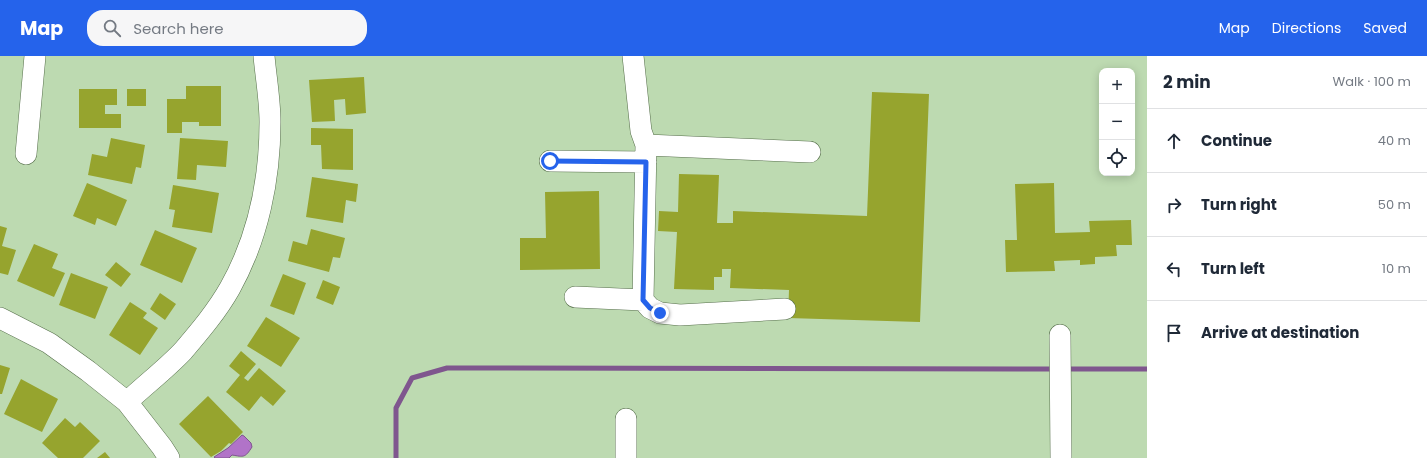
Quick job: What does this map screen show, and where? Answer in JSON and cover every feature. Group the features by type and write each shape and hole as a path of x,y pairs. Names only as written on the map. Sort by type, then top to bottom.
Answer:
{"street":[{"path":"26,154 35,56"},
{"path":"127,402 181,352 207,322 230,288 242,260 256,224 268,174 270,121 264,56"},
{"path":"633,56 634,82 640,132 646,153 643,300 650,308 660,313 680,315 785,309"},
{"path":"550,161 646,153 810,152"},
{"path":"575,297 643,300"},
{"path":"0,318 49,343 88,370 127,402 169,458"},
{"path":"1060,335 1061,458"},
{"path":"626,419 626,458"}],"shaded area":[{"path":"242,435 251,443 252,447 246,455 232,455 229,458 214,457 228,448"}],"building":[{"path":"364,77 366,113 346,115 345,99 334,100 335,121 312,122 309,80"},
{"path":"186,86 221,86 221,126 199,126 199,122 182,122 182,133 167,133 167,99 186,99"},
{"path":"79,89 117,89 117,105 105,105 105,114 121,114 121,128 79,128"},
{"path":"127,89 146,89 146,106 127,106"},
{"path":"872,92 929,94 920,322 788,318 789,290 730,288 731,269 722,269 722,277 714,277 714,290 674,289 677,232 658,231 659,211 678,212 679,174 719,175 717,223 733,223 733,211 867,216"},
{"path":"311,128 353,129 353,170 322,169 321,145 311,145"},
{"path":"111,138 145,145 141,168 136,167 132,184 88,175 92,154 107,157"},
{"path":"180,138 228,141 226,167 197,165 196,180 177,179"},
{"path":"312,177 358,184 356,202 346,200 343,223 306,217"},
{"path":"87,183 127,200 116,226 97,218 95,225 73,216"},
{"path":"1054,183 1055,233 1090,232 1089,221 1131,220 1132,245 1116,245 1117,256 1095,257 1095,264 1080,265 1080,260 1054,261 1055,271 1006,272 1005,240 1017,240 1015,184"},
{"path":"173,185 219,193 212,233 172,227 175,210 169,209"},
{"path":"599,191 600,269 520,270 520,238 546,238 545,192"},
{"path":"0,226 7,228 2,246 16,250 8,275 0,273"},
{"path":"311,229 345,238 340,258 333,257 329,272 288,261 293,241 307,245"},
{"path":"155,230 197,248 182,283 140,265"},
{"path":"34,244 58,254 52,268 65,273 54,297 17,281"},
{"path":"116,262 131,274 121,287 105,275"},
{"path":"71,273 108,287 95,319 59,305"},
{"path":"283,274 306,283 294,315 270,306"},
{"path":"323,280 340,287 333,305 316,298"},
{"path":"160,293 176,304 165,320 150,309"},
{"path":"130,302 147,313 143,318 158,328 140,355 109,335"},
{"path":"266,317 300,338 281,367 247,346"},
{"path":"241,351 256,364 244,378 248,381 259,368 286,391 273,406 261,396 249,411 226,392 240,375 229,366"},
{"path":"0,365 10,368 2,394 0,394"},
{"path":"21,379 58,399 42,432 4,414"},
{"path":"208,396 243,432 231,444 229,443 221,451 211,457 179,424"},
{"path":"65,418 75,427 80,422 100,441 83,458 58,458 42,443"},
{"path":"105,452 110,458 97,458"}],"waterway":[{"path":"396,458 396,408 412,378 447,368 1056,369"},
{"path":"1066,369 1147,369"}],"route":[{"path":"550,161 646,162 643,300 650,308 660,313"}]}
